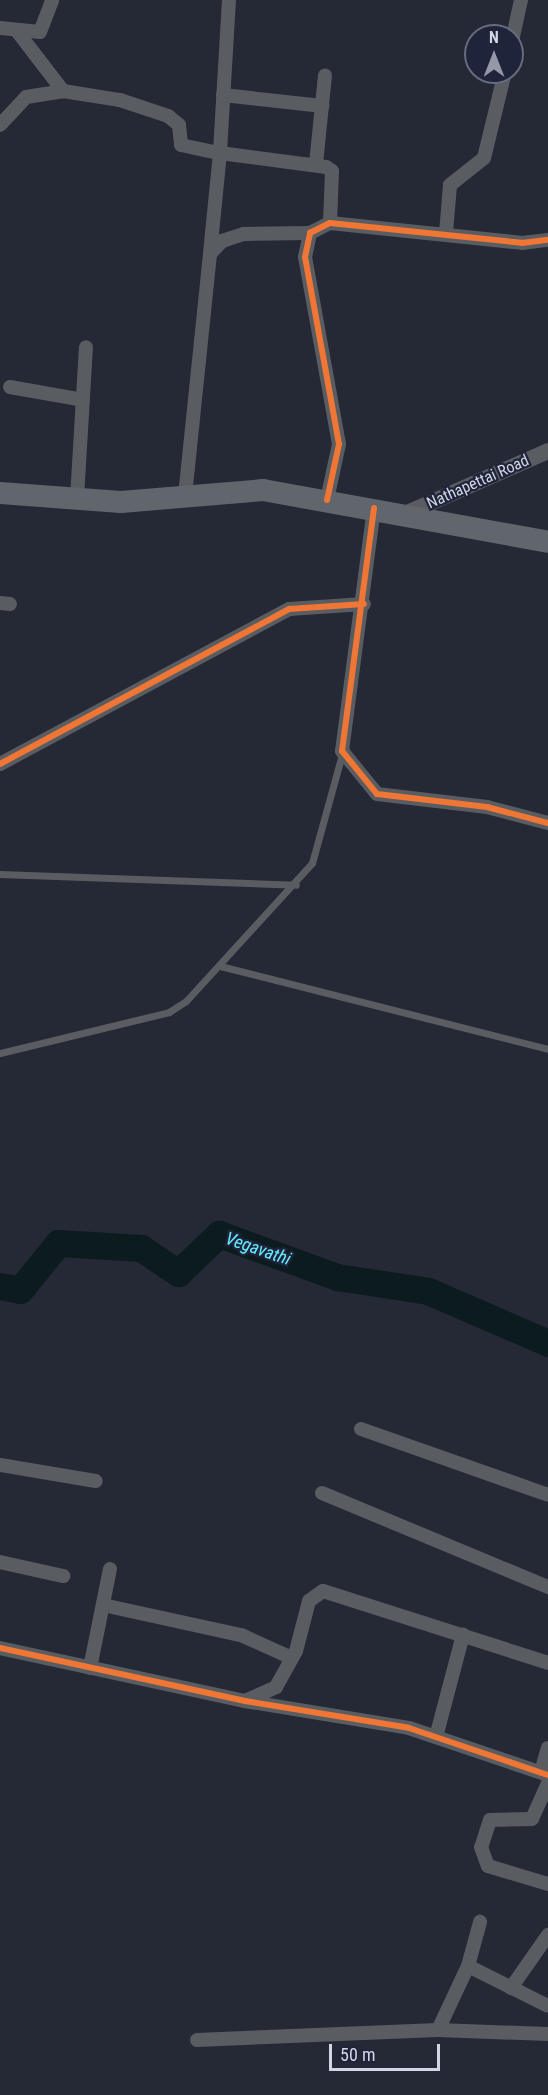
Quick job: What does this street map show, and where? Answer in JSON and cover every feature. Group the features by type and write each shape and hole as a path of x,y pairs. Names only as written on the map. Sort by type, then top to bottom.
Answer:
{"highway":[{"path":"0,493 76,498 184,496 263,490 407,513 548,542"}],"street":[{"path":"0,28 40,32 52,0"},
{"path":"184,496 210,254 229,0"},
{"path":"516,24 521,0"},
{"path":"17,31 63,91"},
{"path":"316,164 325,75"},
{"path":"446,233 450,185 484,158 502,84"},
{"path":"0,125 26,97 63,91 168,116 179,125 181,145 219,153 316,164 332,171 330,223"},
{"path":"223,95 322,106"},
{"path":"210,254 222,241 244,234 310,233 330,223 446,233 522,243 548,240"},
{"path":"310,233 305,257 339,444 327,500"},
{"path":"76,498 86,347"},
{"path":"10,387 83,400"},
{"name":"Nathapettai Road","path":"407,513 548,451"},
{"path":"374,508 364,604 342,751 377,794 487,807 548,823"},
{"path":"0,764 289,609 364,604"},
{"path":"361,1429 548,1496"},
{"path":"0,1465 96,1481"},
{"path":"322,1493 548,1587"},
{"path":"0,1562 63,1576"},
{"path":"90,1668 110,1569"},
{"path":"245,1701 276,1687 292,1658 309,1601 323,1592 548,1663"},
{"path":"103,1605 241,1635 292,1658"},
{"path":"436,1737 463,1635"},
{"path":"0,1648 245,1701 436,1737 546,1777"},
{"path":"548,1748 546,1777 532,1819 490,1820 481,1855 488,1866 548,1884"},
{"path":"438,2030 468,1966 480,1922"},
{"path":"511,1988 548,1935"},
{"path":"468,1966 548,2006"},
{"path":"197,2040 438,2030 548,2034"}],"lane":[{"path":"0,1053 169,1012 220,966 296,885 320,846 342,751"},
{"path":"0,874 296,885"},
{"path":"220,966 548,1049"}],"waterway":[{"name":"Vegavathi","path":"0,1286 20,1290 58,1243 141,1248 178,1273 219,1234 337,1277 428,1291 548,1343"}],"cycle path":[{"path":"327,500 339,444 305,257 310,233 330,223 522,243 548,240"},
{"path":"374,508 342,751 377,794 487,807 548,823"},
{"path":"0,764 289,609 364,604"},
{"path":"0,1648 245,1701 409,1728 548,1775"}]}
